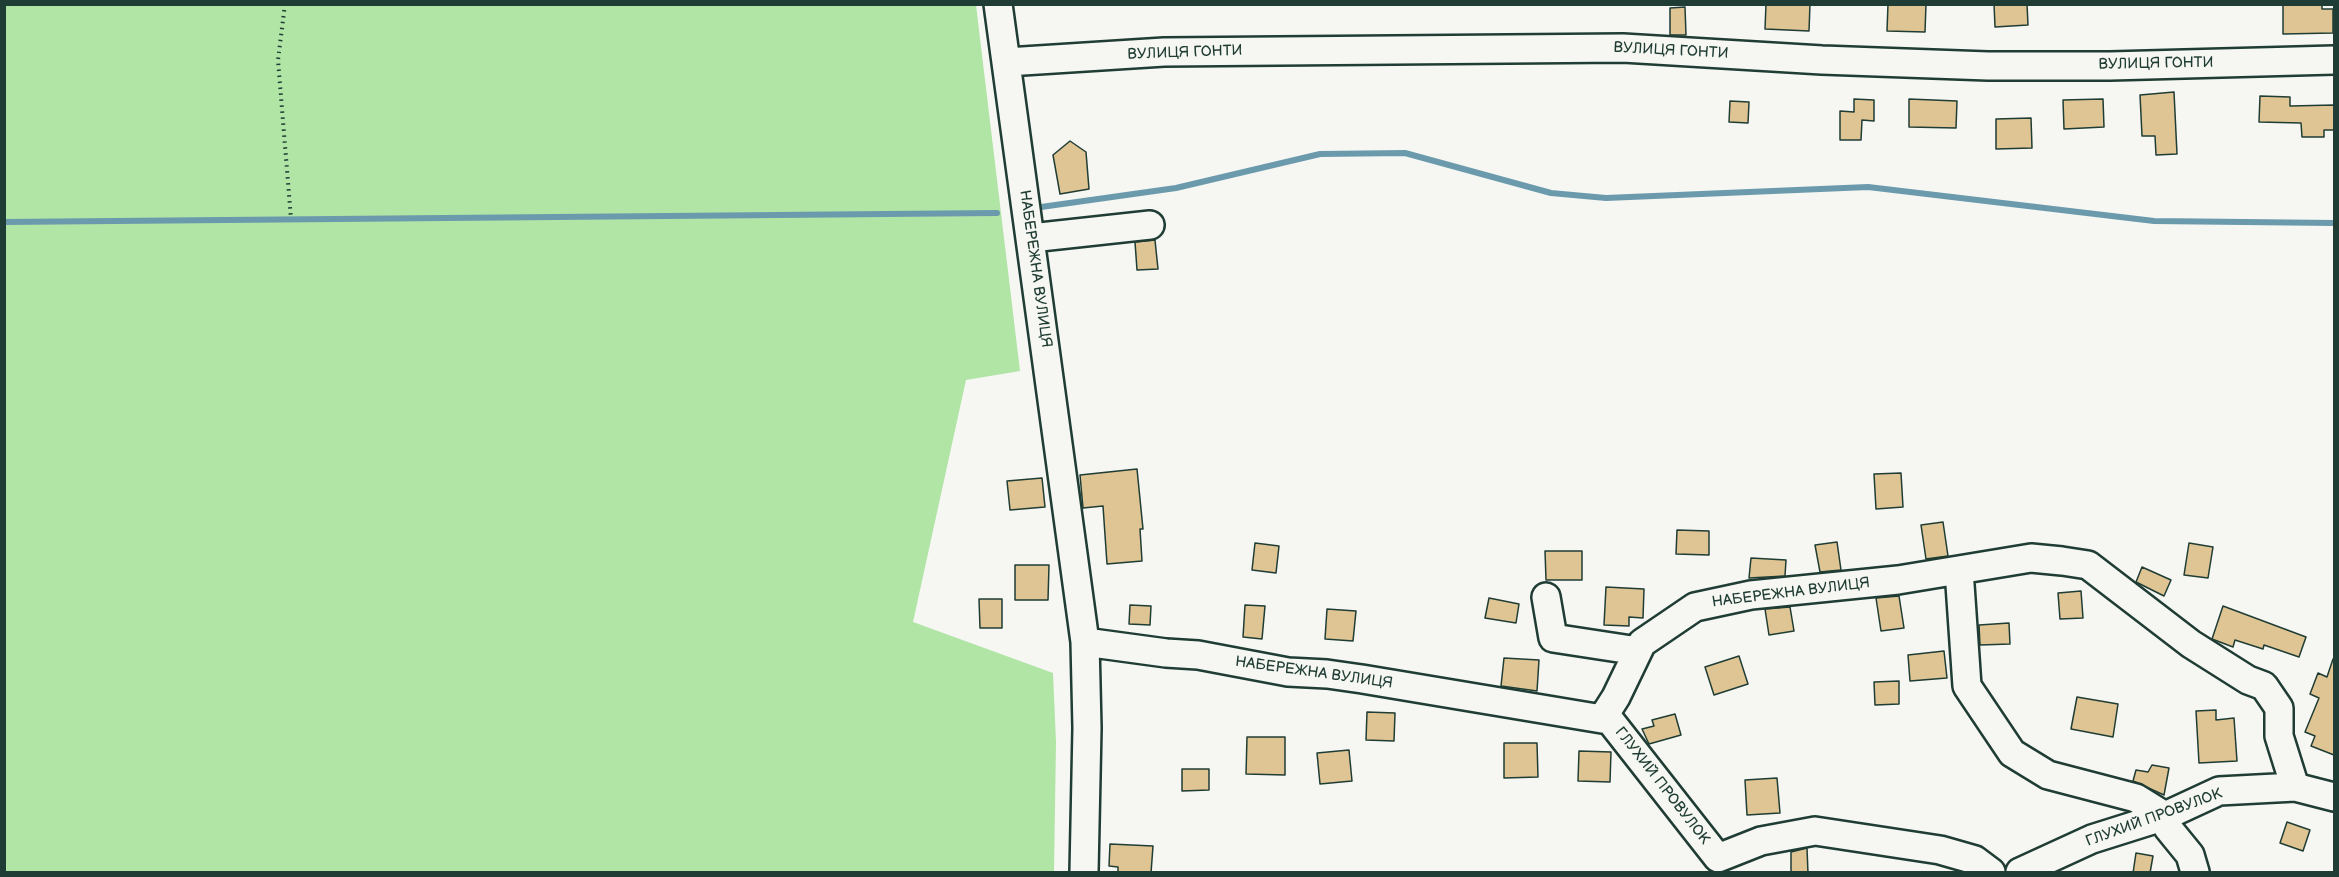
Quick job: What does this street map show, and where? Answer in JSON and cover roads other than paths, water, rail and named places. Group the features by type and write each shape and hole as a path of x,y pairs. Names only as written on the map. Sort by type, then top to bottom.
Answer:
{"street":[{"name":"НАБЕРЕЖНА ВУЛИЦЯ","path":"998,4 1085,642 1087,728 1084,873"},
{"name":"ВУЛИЦЯ ГОНТИ","path":"1007,62 1164,52 1599,48 1988,66 2110,66 2334,60"},
{"path":"1030,238 1150,225"},
{"name":"НАБЕРЕЖНА ВУЛИЦЯ","path":"1085,642 1198,655 1288,672 1362,679 1602,719 1642,643 1695,607 1751,596 1830,588 2031,558 2088,565 2191,644 2248,680 2264,686 2279,708 2279,736 2295,787"},
{"path":"1959,570 1967,686 2012,753 2048,776 2136,798 2165,816 2168,828 2190,855 2195,873"},
{"path":"1546,597 1553,638 1638,651"},
{"name":"ГЛУХИЙ ПРОВУЛОК","path":"1605,714 1717,865 1761,841 1815,831 1940,850 1975,860 1991,873"},
{"path":"2295,787 2334,797"},
{"name":"ГЛУХИЙ ПРОВУЛОК","path":"2020,873 2092,839 2165,816 2219,791 2295,787"}],"waterway":[{"path":"1034,208 1176,188 1320,154 1405,153 1551,193 1606,198 1868,187 2154,221 2334,223"},
{"path":"4,222 997,213"}]}
